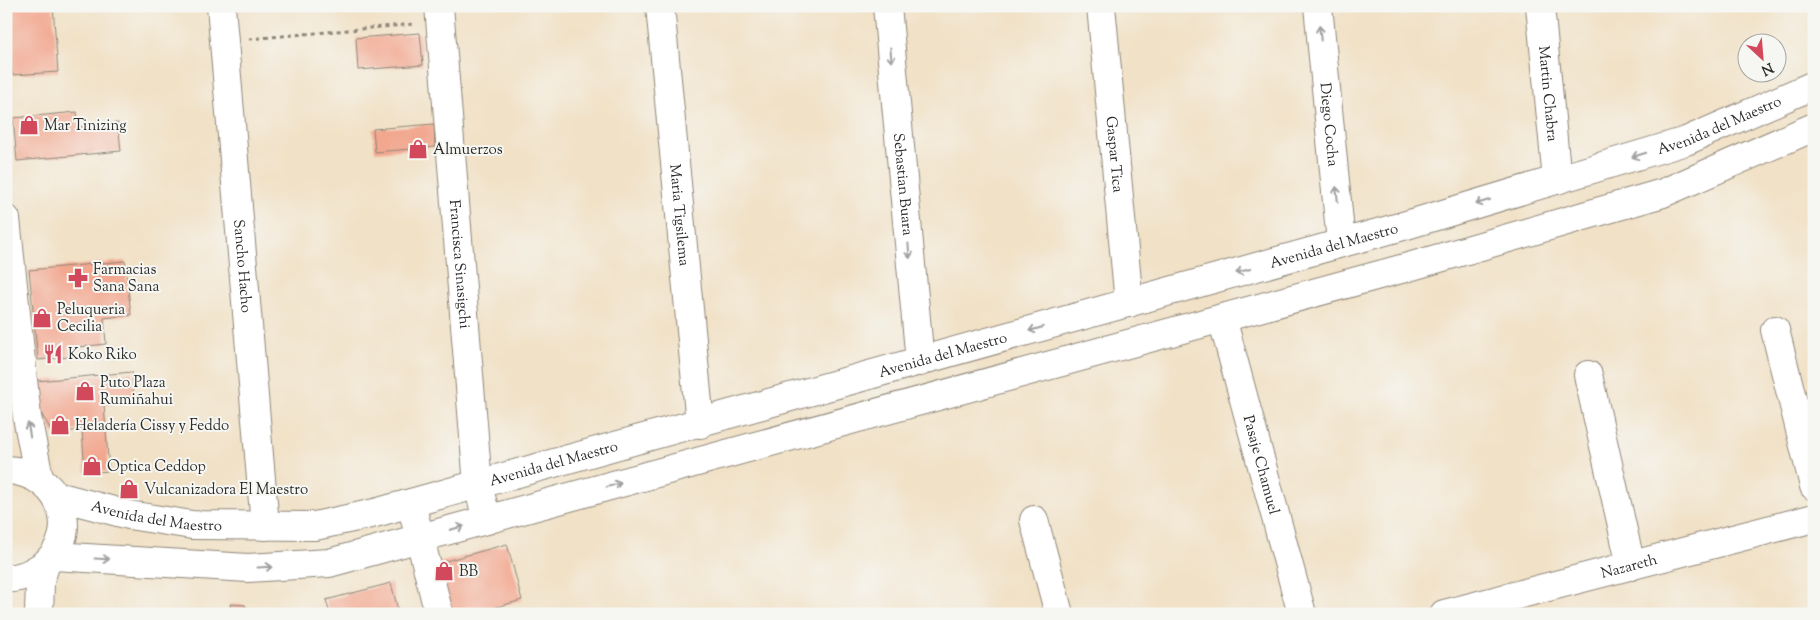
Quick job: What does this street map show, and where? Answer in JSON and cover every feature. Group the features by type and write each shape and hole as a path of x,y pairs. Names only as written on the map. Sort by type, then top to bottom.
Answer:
{"main road":[{"name":"Sancho Hacho","path":"220,6 265,526"},
{"name":"Francisca Sinasigchi","path":"440,6 478,485 488,520"},
{"name":"Maria Tigsilema","path":"660,6 700,424"},
{"name":"Sebastian Buara","path":"887,6 920,362"},
{"name":"Gaspar Tica","path":"1101,6 1129,303"},
{"name":"Diego Cocha","path":"1318,6 1341,243"},
{"name":"Martin Chabra","path":"1540,6 1556,180"},
{"name":"Avenida del Maestro","path":"6,470 22,470 48,487 129,515 192,525 314,526 411,503 700,424 1403,226 1686,141 1814,85"},
{"path":"1756,110 1773,146"},
{"path":"6,578 12,579 29,574 50,561 248,568 329,563 1412,266 1663,192 1814,127"},
{"path":"6,219 27,417 48,487 64,520 60,546 40,582 39,614"},
{"path":"1403,226 1412,266"},
{"name":"Pasaje Chamuel","path":"1222,318 1302,614"},
{"path":"1068,320 1077,357"},
{"path":"1775,330 1814,486"},
{"path":"1588,375 1631,566"},
{"path":"764,405 771,441"},
{"path":"411,503 439,614"},
{"name":"Nazareth","path":"1444,614 1814,518"},
{"path":"1034,520 1060,614"}],"path":[{"path":"224,41 414,24"}],"building":[{"path":"7,6 53,6 58,72 12,75"},
{"path":"420,33 423,65 358,70 356,38"},
{"path":"77,112 79,127 118,123 121,151 17,161 13,118"},
{"path":"434,124 435,147 375,152 373,129"},
{"path":"125,261 131,315 104,318 106,344 68,348 69,357 38,360 29,270"},
{"path":"132,372 134,402 104,405 109,471 85,473 82,430 53,433 39,410 37,381"},
{"path":"507,544 522,600 472,614 448,614 435,564"},
{"path":"391,583 399,614 330,614 326,600"},
{"path":"230,604 245,605 248,614 232,614"}],"place":[{"name":"Mar Tinizing","path":"29,125"},
{"name":"Almuerzos","path":"418,149"},
{"name":"Farmacias Sana Sana","path":"78,278"},
{"name":"Peluqueria Cecilia","path":"42,318"},
{"name":"Koko Riko","path":"53,354"},
{"name":"Puto Plaza Rumiñahui","path":"85,391"},
{"name":"Heladería Cissy y Feddo","path":"60,425"},
{"name":"Optica Ceddop","path":"92,466"},
{"name":"Vulcanizadora El Maestro","path":"129,489"},
{"name":"BB","path":"444,571"}]}
